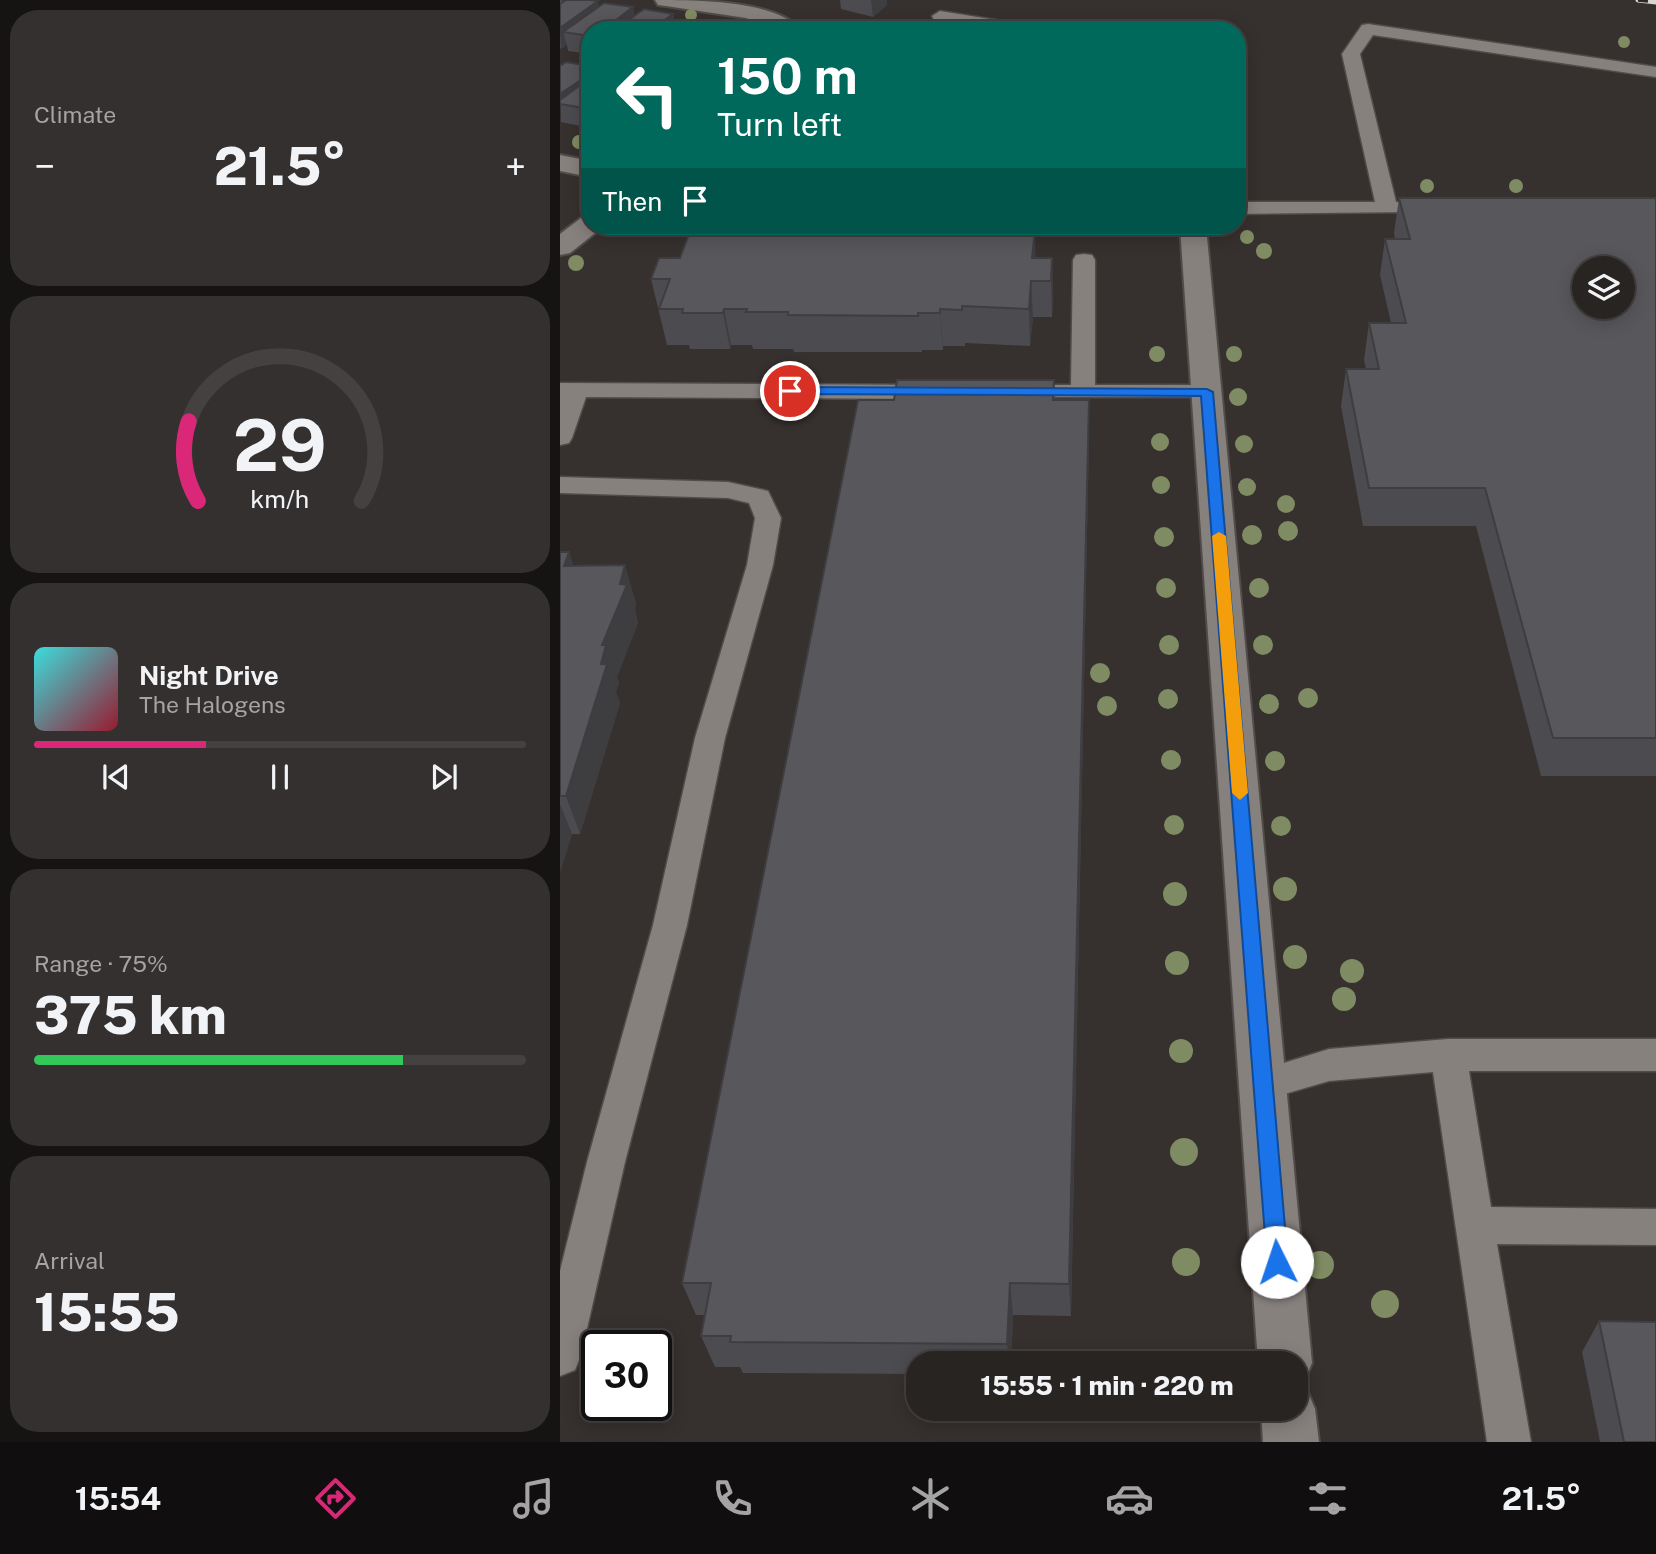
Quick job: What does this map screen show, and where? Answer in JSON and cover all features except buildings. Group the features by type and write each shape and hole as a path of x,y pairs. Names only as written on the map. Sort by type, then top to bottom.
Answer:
{"street":[{"path":"666,0 765,15 779,21"},
{"path":"560,163 581,167"},
{"path":"560,247 581,231"},
{"path":"1194,235 1284,1351"},
{"path":"1289,1421 1290,1442"}],"lane":[{"path":"940,16 971,21"},
{"path":"1387,208 1351,54 1368,29 1656,72"},
{"path":"1246,208 1426,208"},
{"path":"1083,392 1084,260"},
{"path":"560,438 568,390 960,392"},
{"path":"988,392 1207,392"},
{"path":"560,485 728,490 759,497 768,519 760,565 710,738 670,925 606,1162 560,1355"},
{"path":"1448,1055 1509,1442"},
{"path":"1264,1084 1329,1065 1448,1055 1656,1055"},
{"path":"1476,1225 1656,1227"}],"railway":[{"path":"1638,0 1656,2"}],"slow traffic":[{"path":"1219,536 1240,793"}],"route":[{"path":"790,391 1207,392 1277,1262"}]}
